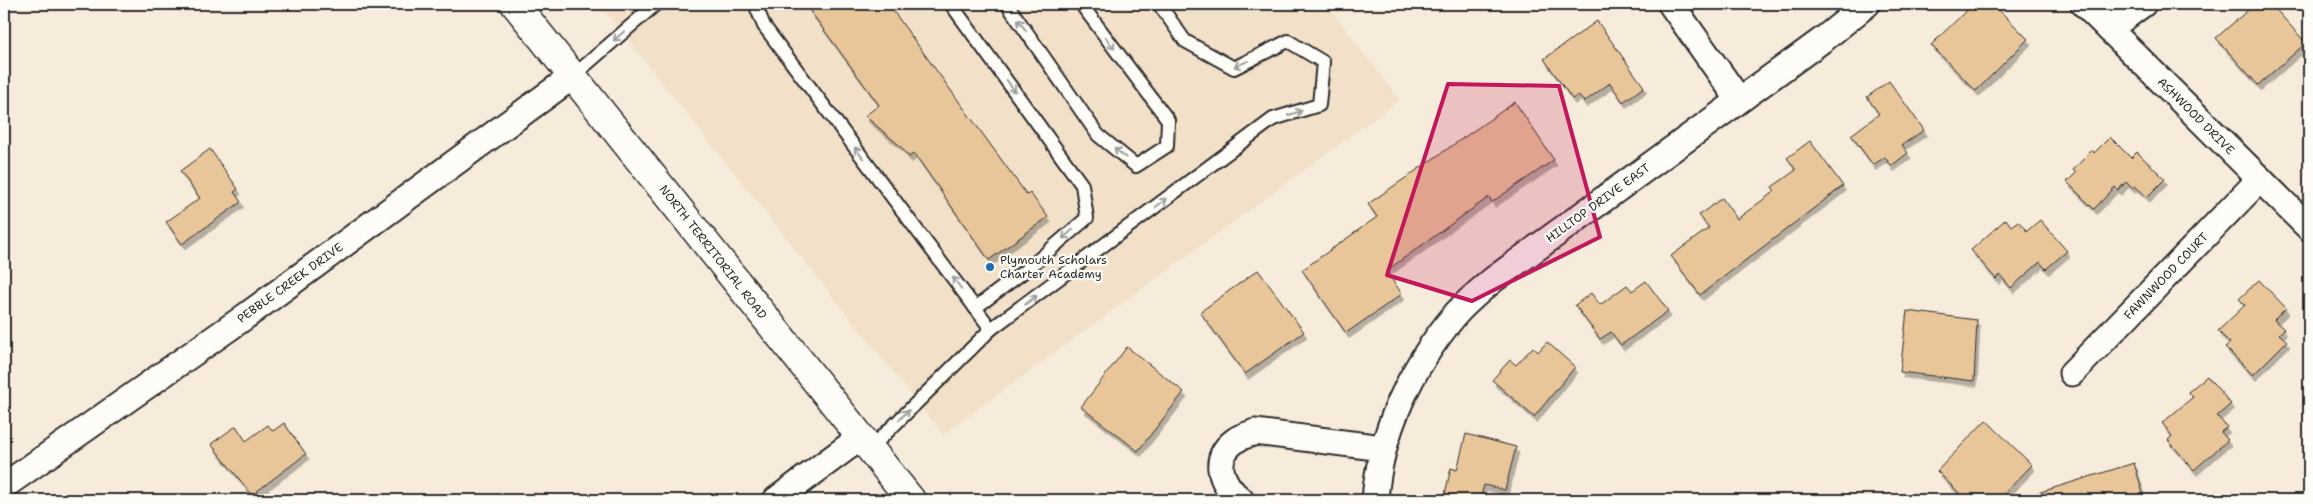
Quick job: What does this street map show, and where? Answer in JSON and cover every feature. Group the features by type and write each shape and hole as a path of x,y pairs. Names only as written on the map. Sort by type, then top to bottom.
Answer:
{"main road":[{"name":"NORTH TERRITORIAL ROAD","path":"515,4 911,500"}],"street":[{"path":"1671,4 1739,100"},
{"name":"HILLTOP DRIVE EAST","path":"1375,500 1384,448 1396,410 1414,373 1436,339 1457,313 1494,279 1825,38 1867,4"},
{"name":"ASHWOOD DRIVE","path":"2084,4 2309,228"},
{"path":"2109,29 2143,4"},
{"name":"PEBBLE CREEK DRIVE","path":"4,486 215,338 573,76"},
{"name":"FAWNWOOD COURT","path":"2072,373 2260,180"},
{"path":"1241,500 1228,489 1220,472 1223,455 1236,440 1255,432 1384,448"},
{"path":"776,500 865,443"}],"lane":[{"path":"573,76 656,4"},
{"path":"756,4 764,26 991,329"},
{"path":"951,4 1082,185 1087,218 1030,267 975,308"},
{"path":"1007,4 1098,135 1136,166 1167,146 1168,120 1081,4"},
{"path":"865,443 991,329 1274,119 1319,105 1323,62 1288,41 1234,68 1185,41 1159,4"}],"highlighted area":[{"path":"1448,84 1559,86 1600,237 1472,301 1387,275"}],"shaded area":[{"name":"Plymouth Scholars Charter Academy","path":"599,4 1327,4 1400,100 943,435"}],"building":[{"path":"805,4 888,4 1027,195 1030,193 1048,217 989,260 914,153 909,157 899,145 865,116 879,105"},
{"path":"1973,4 1993,4 2028,39 1976,91 1931,45"},
{"path":"2255,4 2271,4 2306,43 2258,85 2216,38"},
{"path":"1597,21 1644,87 1623,102 1610,83 1584,102 1578,95 1572,99 1544,59"},
{"path":"1889,81 1924,130 1902,145 1908,153 1891,166 1885,157 1873,165 1851,135 1879,114 1867,97"},
{"path":"1515,102 1554,160 1492,202 1489,197 1386,271 1402,294 1346,333 1302,270 1377,217 1368,204"},
{"path":"2110,137 2131,158 2137,152 2165,179 2147,197 2135,186 2132,188 2126,182 2118,190 2115,187 2094,209 2067,182 2076,173 2073,170 2092,150 2094,153"},
{"path":"1810,141 1843,186 1700,295 1671,256 1709,228 1699,215 1722,198 1737,219 1775,191 1772,187 1796,170 1787,158"},
{"path":"210,149 238,189 234,192 241,202 182,244 166,222 200,198 180,171"},
{"path":"2006,219 2011,226 2018,221 2027,231 2040,220 2067,251 2046,269 2040,262 2011,288 2000,275 1996,279 1971,250"},
{"path":"1258,270 1304,332 1245,374 1200,312"},
{"path":"2259,280 2286,308 2274,320 2284,329 2279,334 2287,341 2253,375 2225,347 2230,343 2218,331 2245,305 2239,299"},
{"path":"1646,281 1668,311 1621,345 1611,332 1600,339 1575,305 1591,293 1600,305 1627,285 1632,291"},
{"path":"1907,311 1977,320 1974,381 1900,372"},
{"path":"1547,342 1575,367 1534,417 1492,380 1510,360 1516,365 1533,347 1538,352"},
{"path":"1127,347 1184,392 1138,451 1081,407"},
{"path":"2207,376 2231,404 2217,416 2227,427 2221,432 2228,440 2194,470 2168,440 2172,436 2162,423 2193,397 2188,392"},
{"path":"1986,420 2032,465 1998,500 1966,500 1937,471"},
{"path":"284,423 306,454 252,495 211,444 236,426 246,441 268,425 273,431"},
{"path":"1466,434 1516,447 1505,490 1484,485 1480,500 1470,500 1445,494 1451,468 1457,470"},
{"path":"2134,463 2145,500 2029,500 2028,496"}],"place":[{"name":"Plymouth Scholars Charter Academy","path":"990,267"}]}
